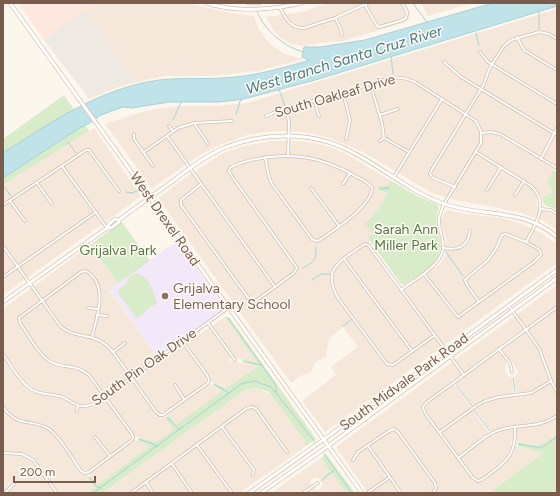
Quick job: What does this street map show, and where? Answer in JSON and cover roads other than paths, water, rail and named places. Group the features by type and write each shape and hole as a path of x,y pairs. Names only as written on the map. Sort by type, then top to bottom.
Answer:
{"street":[{"name":"West Drexel Road","path":"10,3 362,493"},
{"path":"206,3 227,8 252,9 280,8 302,3"},
{"path":"249,3 258,3"},
{"path":"280,8 286,20 290,24 299,28 314,26 336,18 368,3"},
{"path":"365,5 377,26 381,27 400,21 407,16 407,12 402,3"},
{"path":"336,18 342,35"},
{"path":"455,187 433,178 430,175 431,171 481,89 492,64 504,46 517,37 539,32 549,34 557,39"},
{"path":"517,37 524,50 557,70"},
{"path":"480,52 486,60 557,104"},
{"path":"444,62 461,77 556,135"},
{"name":"South Oakleaf Drive","path":"266,116 273,112 390,78 404,78 415,82 466,113 476,121 482,133"},
{"path":"370,84 380,115 384,138"},
{"path":"343,92 350,120 346,139"},
{"path":"394,177 442,99"},
{"path":"314,100 319,116"},
{"path":"286,109 289,121 290,136 288,155"},
{"path":"380,115 398,109"},
{"path":"144,152 178,128 194,123 232,121"},
{"path":"194,123 208,144"},
{"path":"170,126 173,131"},
{"path":"541,159 556,135 557,128"},
{"path":"401,290 436,264 441,256 444,248 439,228 439,214 481,143 482,133 491,132 500,134 557,168"},
{"path":"134,134 134,139 153,166"},
{"path":"167,136 275,287"},
{"path":"3,302 108,228 109,224 116,219 118,220 150,198 190,168 223,148 248,140 273,136 290,136 318,140 350,150 422,194 444,204 463,209 515,216 550,231 557,237"},
{"path":"384,138 409,152"},
{"path":"380,141 384,138"},
{"path":"3,205 86,150 90,149 119,192"},
{"path":"476,152 524,181 537,193 541,204 541,209 526,242"},
{"path":"201,184 179,200 181,205 249,299 253,302 295,273 297,269 232,175 229,169 232,166 249,160 265,157 288,155 313,158 330,163 370,184 373,188 365,204 352,217 316,243 272,184 265,157"},
{"path":"62,166 108,228"},
{"path":"487,190 501,167"},
{"path":"344,184 350,173"},
{"path":"515,195 524,181"},
{"path":"37,183 52,204"},
{"path":"311,188 339,226"},
{"path":"10,201 25,221"},
{"path":"541,209 551,210 557,214"},
{"path":"3,277 96,212"},
{"path":"444,248 450,249 462,246 469,239 470,231"},
{"path":"480,302 464,280 488,260 496,249 501,234 506,234 526,242 538,249 541,253 545,253"},
{"path":"435,335 390,366 386,363 338,298 331,280 336,265 367,243 451,356 464,375"},
{"path":"3,246 61,327 73,334 92,337 105,343 160,416 210,380 182,341"},
{"path":"424,273 458,318 534,262 540,257 541,253"},
{"path":"344,258 412,351"},
{"path":"3,407 8,414 17,421 43,426 52,431 81,471 85,474 135,438 84,371 75,367 51,362 44,357 20,323 18,317 86,270 94,279 99,290 100,299 92,337"},
{"name":"South Midvale Park Road","path":"249,493 557,270"},
{"name":"South Midvale Park Road","path":"261,493 328,446 557,278"},
{"path":"509,306 539,348 551,381 557,392"},
{"path":"515,427 515,442 509,456 500,467 477,482 458,458 422,406 557,307"},
{"path":"88,308 98,309"},
{"name":"South Pin Oak Drive","path":"3,354 25,384 32,390 60,396 78,406 90,405 105,397 228,308"},
{"path":"554,309 557,313"},
{"path":"97,315 107,316"},
{"path":"208,323 235,360"},
{"path":"113,352 125,343"},
{"path":"499,349 510,363 512,372"},
{"path":"440,432 485,401 502,396 531,393 551,381"},
{"path":"175,386 184,398"},
{"path":"77,411 78,406"},
{"path":"131,493 247,408 253,406 287,452"},
{"path":"458,458 495,432 504,428 540,424 557,416"},
{"path":"222,427 254,470 253,475"},
{"path":"353,460 357,454 389,430 394,429"},
{"path":"394,429 398,432 435,483 438,489 433,493"},
{"path":"95,437 110,456"},
{"path":"197,445 232,493"},
{"path":"368,446 401,493"},
{"path":"3,453 22,454 33,460 57,493"},
{"path":"172,464 192,493"},
{"path":"367,493 390,477"},
{"path":"146,482 153,493"},
{"path":"303,493 318,483"},
{"path":"3,489 7,493 14,484"}],"water":[{"name":"West Branch Santa Cruz River","path":"493,3 557,3 557,6 315,80 244,99 219,102 169,102 132,108 123,107 101,115 3,178 3,153 58,118 97,98 117,90 137,84 159,80 226,78 272,70 309,60 302,57 304,47 320,47 365,40"}],"waterway":[{"path":"413,3 427,22"},
{"path":"257,11 265,25 276,37 290,47 304,52"},
{"path":"539,11 539,29"},
{"path":"476,33 479,46"},
{"path":"391,56 393,74"},
{"path":"279,89 285,106"},
{"path":"236,114 241,99"},
{"path":"173,120 181,102"},
{"path":"68,142 76,153"},
{"path":"3,185 11,196"},
{"path":"380,189 389,188"},
{"path":"126,192 132,193 139,190"},
{"path":"303,268 314,260 316,255 316,247"},
{"path":"446,252 463,276"},
{"path":"312,280 321,274 330,274"},
{"path":"228,318 276,385 276,392"},
{"path":"343,326 351,320"},
{"path":"245,362 261,365"},
{"path":"513,378 515,391"},
{"path":"93,493 241,384 254,381 271,387 315,442"},
{"path":"214,384 229,393"},
{"path":"456,385 472,406"},
{"path":"474,410 490,431"},
{"path":"168,418 178,429 180,429"},
{"path":"518,444 541,448 557,437"},
{"path":"139,439 158,446"},
{"path":"324,454 352,493"},
{"path":"321,481 334,470"},
{"path":"90,478 97,487 100,488"}],"place":[{"name":"Grijalva Elementary School","path":"165,296"}],"park label":[{"name":"Sarah Ann Miller Park","path":"406,238"},
{"name":"Grijalva Park","path":"118,250"}]}
